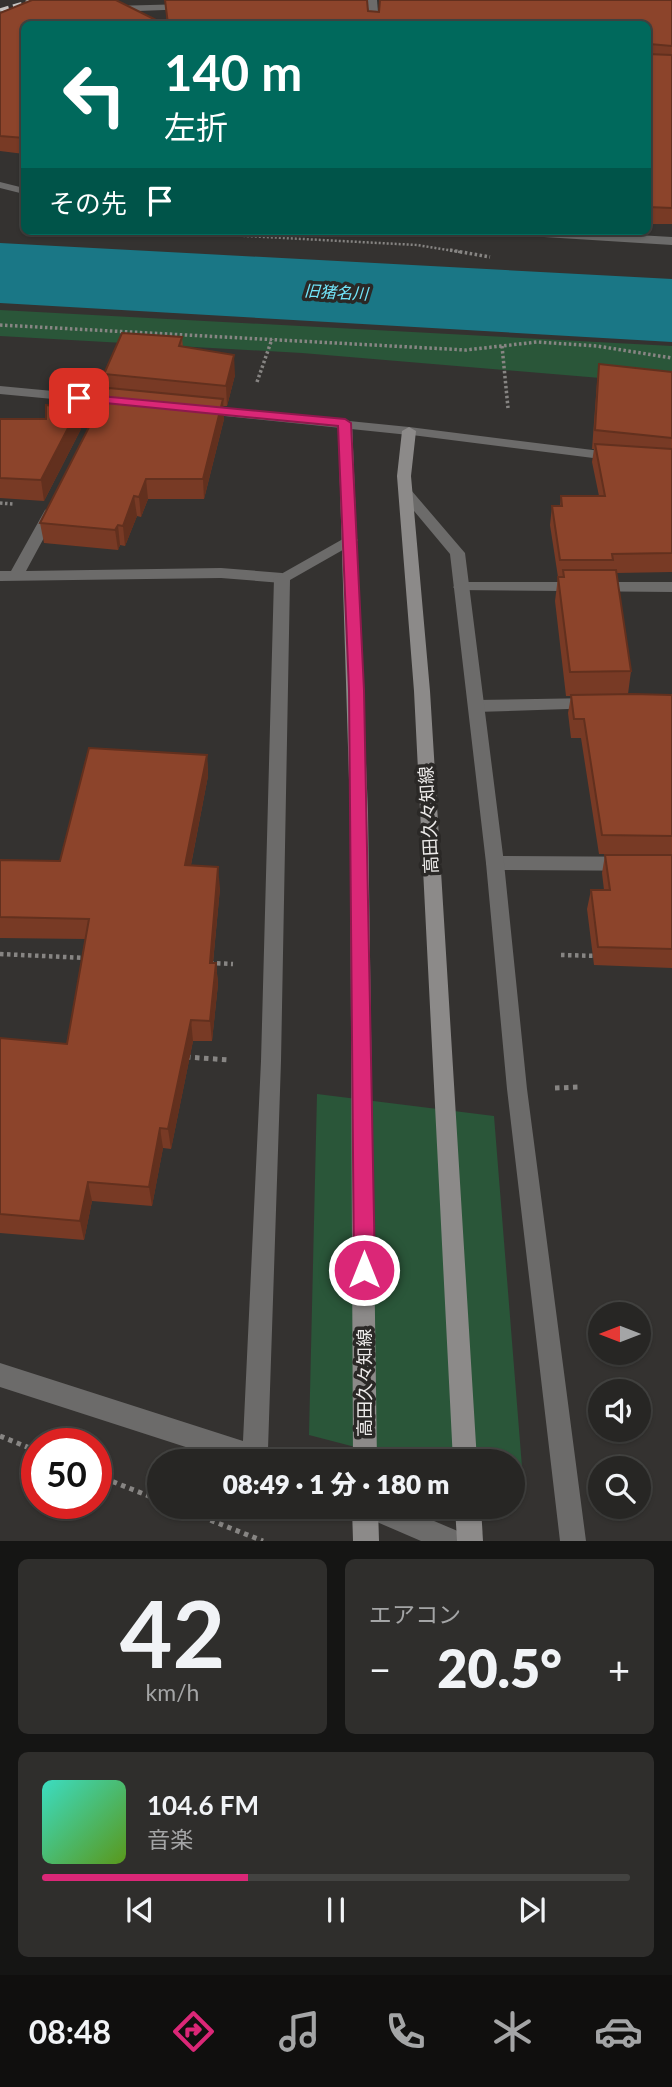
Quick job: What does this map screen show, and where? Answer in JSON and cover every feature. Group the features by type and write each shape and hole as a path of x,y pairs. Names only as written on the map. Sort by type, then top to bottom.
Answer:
{"main road":[{"name":"高田久々知線","path":"345,423 363,1051 365,1449"},
{"name":"高田久々知線","path":"409,431 404,476 422,691 464,1449"},
{"path":"365,1519 366,1541"},
{"path":"469,1519 470,1541"}],"street":[{"path":"372,1 375,21"},
{"path":"359,3 385,3"},
{"path":"100,9 197,7"},
{"path":"0,185 21,190"},
{"path":"576,235 672,241"},
{"path":"0,390 103,406 144,404"},
{"path":"182,408 345,423 634,458"},
{"path":"406,493 457,553 495,863 517,1089 573,1541"},
{"path":"8,576 60,494"},
{"path":"8,576 221,573 282,578 350,540"},
{"path":"261,1449 282,578"},
{"path":"461,587 672,587"},
{"path":"476,706 616,704"},
{"path":"495,863 672,864"},
{"path":"0,1375 233,1449"},
{"path":"400,1519 451,1541"}],"path":[{"path":"227,235 417,245 496,258"},
{"path":"0,325 466,350 537,342 597,346 672,358"},
{"path":"246,414 272,340"},
{"path":"502,346 509,444"},
{"path":"0,954 96,958"},
{"path":"561,955 603,956"},
{"path":"206,963 234,964"},
{"path":"173,1056 226,1059"},
{"path":"0,1436 21,1445"},
{"path":"112,1481 147,1495"},
{"path":"207,1519 263,1541"}],"green space":[{"path":"0,310 672,346 672,384 302,353 0,336"},
{"path":"317,1094 494,1116 521,1449 363,1449 309,1435"}],"water":[{"name":"旧猪名川","path":"0,243 672,279 672,342 0,303"}],"building":[{"path":"32,0 116,0 158,21 21,21 21,138 0,136 0,13"},
{"path":"165,0 367,0 368,11 379,12 380,0 672,0 672,46 651,44 651,21 168,21"},
{"path":"651,54 672,55 672,208 651,207"},
{"path":"122,333 182,337 179,346 234,355 226,386 104,374"},
{"path":"599,364 672,372 672,438 595,430"},
{"path":"109,388 223,399 203,479 146,479 139,497 134,496 123,526 118,525 115,530 40,523"},
{"path":"46,405 78,409 41,480 0,478 0,419 46,419"},
{"path":"595,444 672,449 672,553 612,554 613,560 560,560 552,506 562,506 561,496 605,496"},
{"path":"563,570 616,570 631,671 570,672 558,577 564,577"},
{"path":"571,695 672,695 672,836 602,835 584,719 574,719"},
{"path":"89,748 207,755 185,865 218,867 210,963 216,963 210,1021 191,1020 168,1129 160,1128 149,1187 88,1182 80,1221 0,1214 0,1038 67,1044 89,919 0,917 0,860 60,861"},
{"path":"605,855 672,855 672,949 598,947 591,890 610,890"}],"railway":[{"path":"0,10 34,0"}],"route":[{"path":"79,398 345,423 356,690 364,1270"}]}
